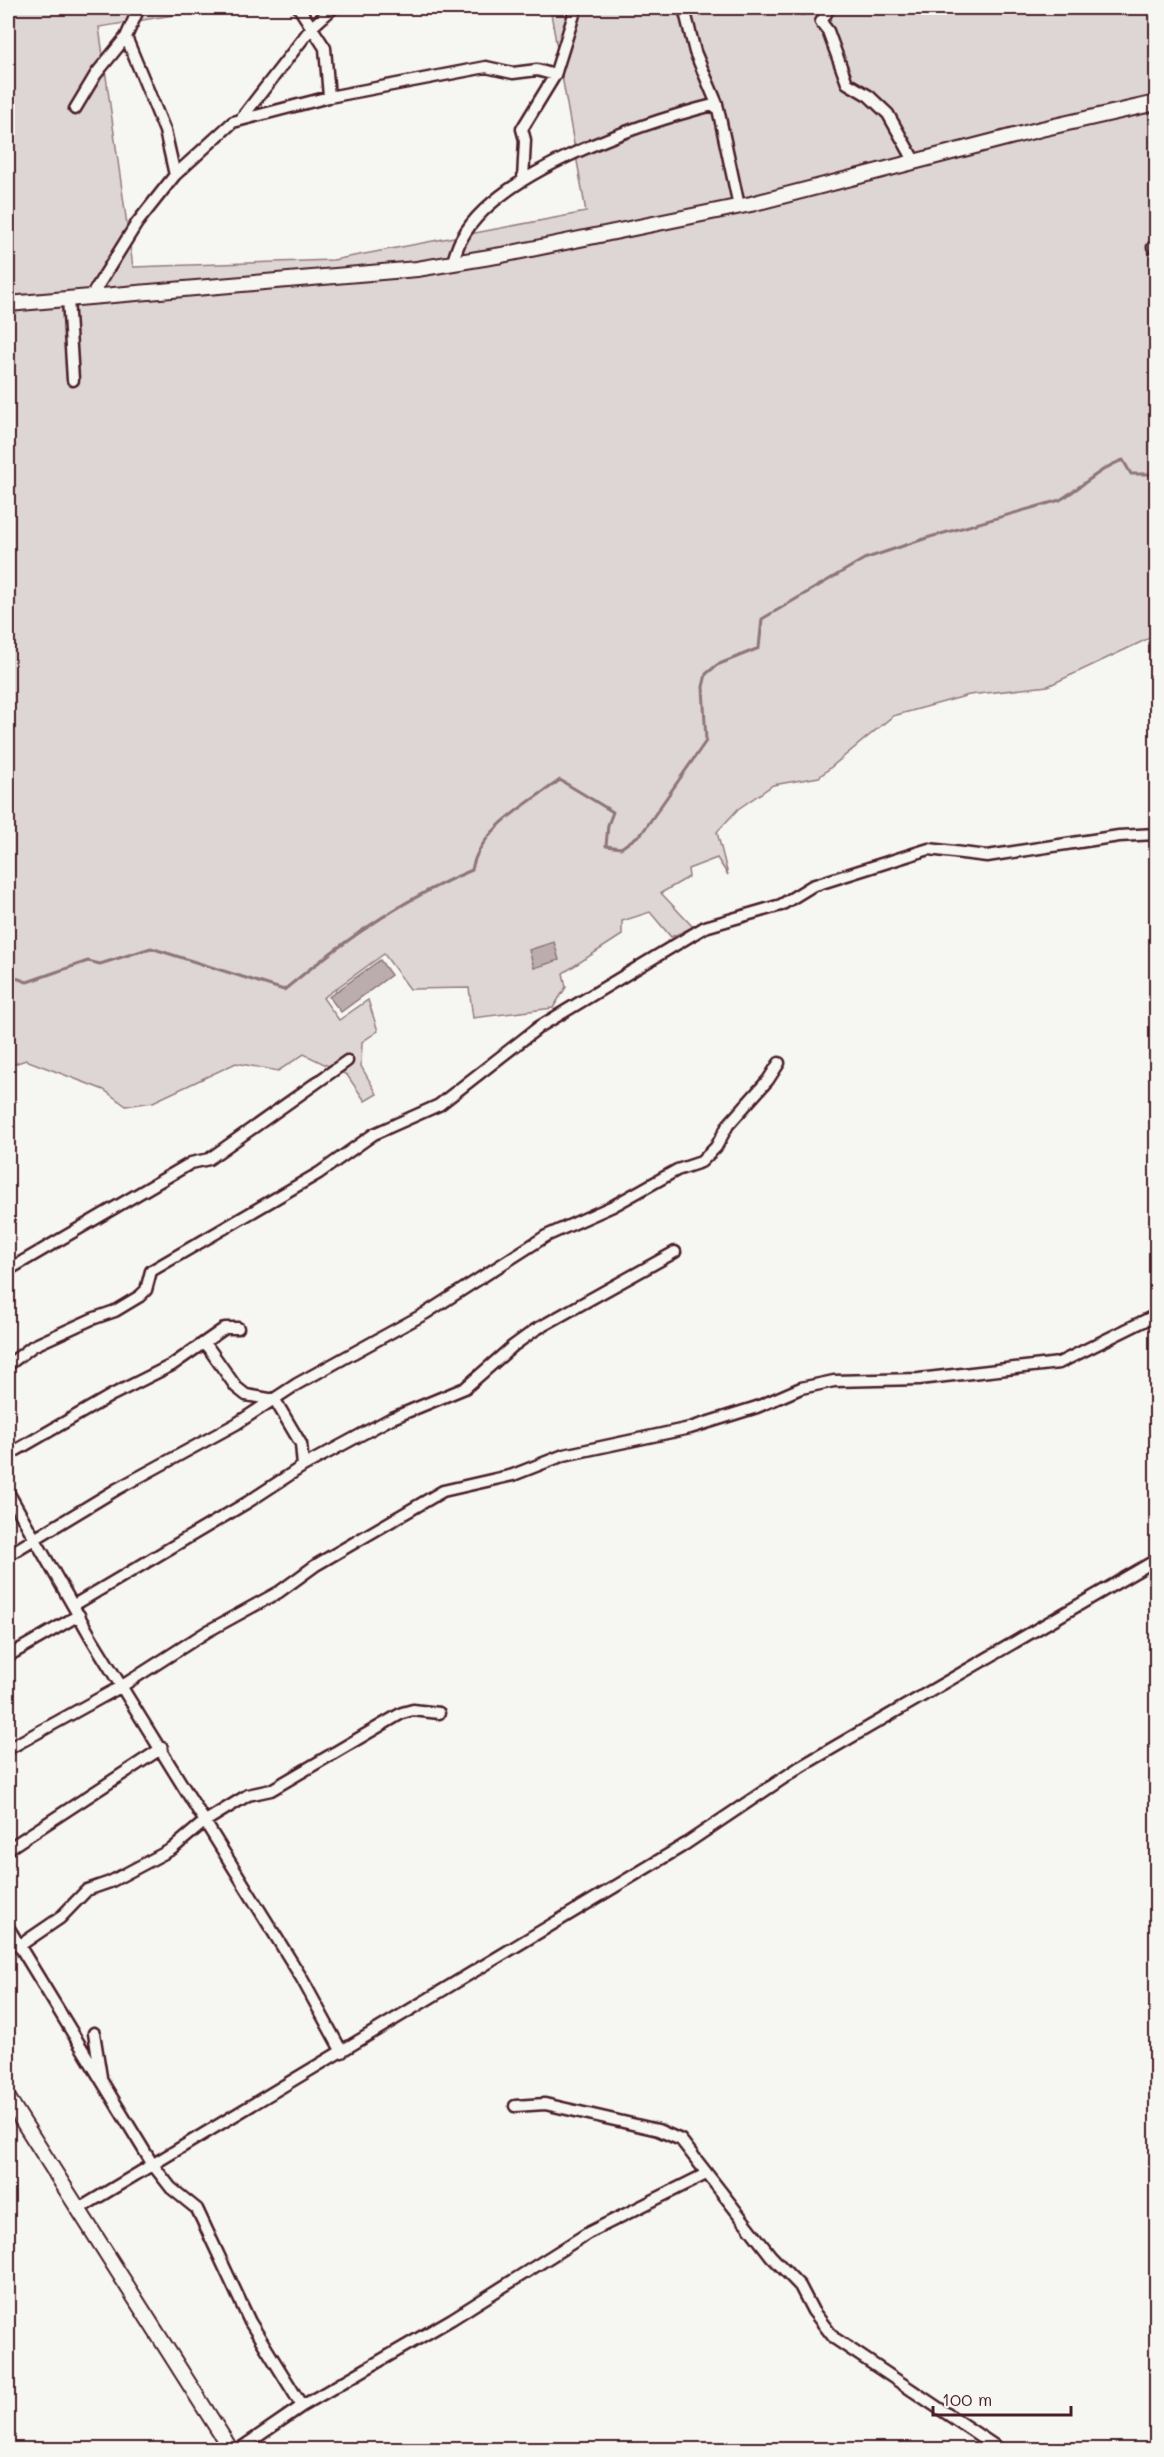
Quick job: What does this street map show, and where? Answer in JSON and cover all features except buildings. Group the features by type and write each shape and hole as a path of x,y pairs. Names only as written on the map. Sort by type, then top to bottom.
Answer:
{"main road":[{"path":"8,304 452,264 739,206 1041,129 1156,103"},
{"path":"8,2098 76,2210 231,2450"}],"street":[{"path":"75,109 96,74 126,37 139,8"},
{"path":"299,8 325,48 329,97"},
{"path":"241,119 312,27 333,8"},
{"path":"523,180 525,140 522,129 555,75 576,8"},
{"path":"684,8 695,52 717,104 739,206"},
{"path":"822,8 827,12 821,22 828,31 847,83 869,96 888,114 915,162"},
{"path":"126,37 165,131 175,175"},
{"path":"92,295 136,223 175,175 223,128 241,119 329,97 486,67 513,73 537,70 555,75"},
{"path":"452,264 463,236 474,223 523,180 629,129 717,104"},
{"path":"68,298 73,380"},
{"path":"8,1365 36,1344 121,1309 144,1293 151,1271 320,1173 374,1134 439,1105 539,1028 705,927 781,905 812,886 929,849 987,856 1119,836 1156,834"},
{"path":"8,1270 191,1163 209,1159 347,1061"},
{"path":"8,1555 117,1489 275,1400 297,1384 426,1313 546,1236 613,1206 677,1170 701,1162 716,1147 730,1122 768,1080 779,1063"},
{"path":"8,1656 303,1466 390,1419 465,1388 513,1346 538,1329 675,1252"},
{"path":"8,1749 122,1686 208,1631 279,1592 316,1565 449,1489 513,1475 564,1455 690,1428 757,1407 801,1388 834,1381 919,1379 1059,1363 1156,1315"},
{"path":"8,1455 112,1395 172,1365 228,1327 238,1328"},
{"path":"205,1343 236,1387 246,1395 275,1400 301,1444 303,1466"},
{"path":"8,1492 204,1822 301,1977 342,2052"},
{"path":"76,2210 681,1847 800,1767 1156,1560"},
{"path":"19,1946 60,1918 87,1890 110,1882 172,1849 204,1822 248,1795 271,1791 402,1713 413,1710 439,1713"},
{"path":"8,1849 162,1748"},
{"path":"8,1928 153,2165 171,2188 197,2209 250,2322 302,2406"},
{"path":"94,2032 102,2083"},
{"path":"515,2106 544,2104 658,2130 685,2144 706,2175 771,2256 800,2286 813,2311 834,2338 1001,2450"},
{"path":"238,2450 302,2406 452,2319 588,2233 706,2175"}],"shaded area":[{"path":"8,8 217,8 99,27 133,267 333,260 586,212 550,8 1156,8 1156,635 1048,686 969,695 893,716 819,777 773,785 738,809 717,832 728,875 717,858 688,869 689,877 661,893 693,927 671,937 650,912 622,921 622,935 563,973 566,987 553,1008 473,1018 469,988 410,989 384,954 323,998 339,1020 368,1000 378,1031 362,1042 361,1066 377,1094 365,1101 347,1075 304,1054 278,1071 236,1063 153,1102 126,1106 104,1090 26,1060 8,1066"},
{"path":"554,942 559,960 534,968 529,950"},
{"path":"380,960 391,975 341,1012 329,997"}],"waterway":[{"path":"8,975 27,982 88,961 100,964 151,948 284,990 374,923 447,881 472,870 484,842 495,830 507,818 560,780 613,812 608,825 606,846 621,848 642,833 706,741 703,687 706,674 717,665 759,648 762,619 864,559 930,537 1060,500 1107,468 1123,460 1131,474 1149,474 1156,478"}]}
